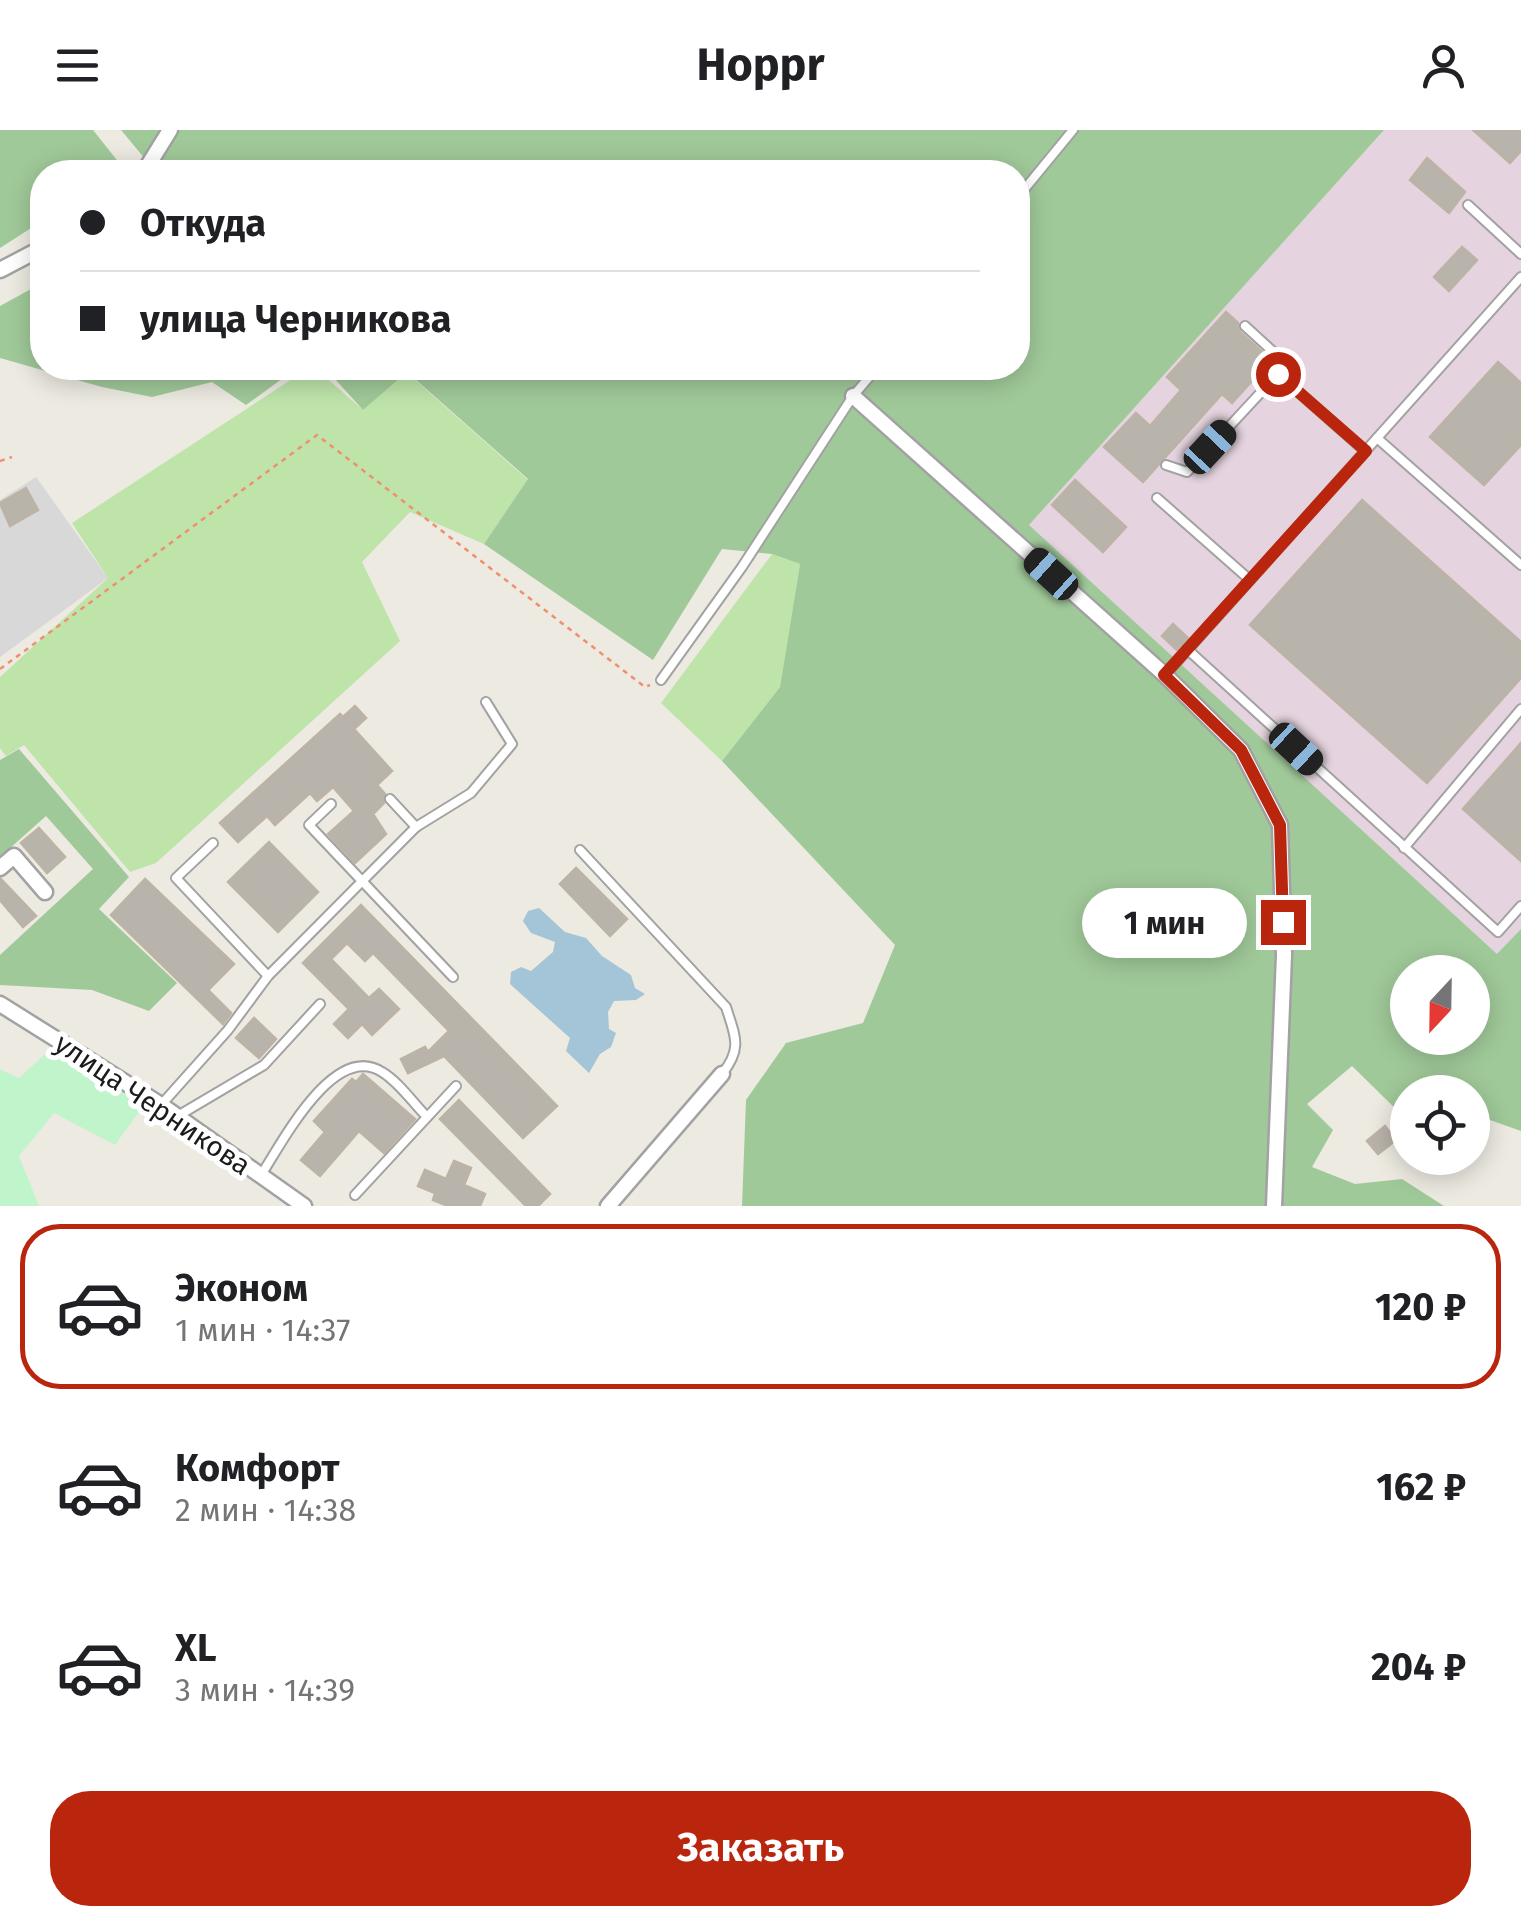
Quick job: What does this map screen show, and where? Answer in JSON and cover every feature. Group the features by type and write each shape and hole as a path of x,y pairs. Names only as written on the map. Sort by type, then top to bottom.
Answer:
{"street":[{"path":"151,160 170,130"},
{"path":"0,270 30,254"},
{"path":"853,396 1164,675 1241,750 1280,825 1284,955 1274,1206"},
{"path":"0,868 14,856 45,892"},
{"name":"улица Черникова","path":"0,1004 161,1105 304,1206"},
{"path":"608,1206 722,1074"}],"lane":[{"path":"1030,182 1073,130"},
{"path":"1468,205 1521,254"},
{"path":"1164,675 1521,277"},
{"path":"1166,466 1186,472 1278,374 1279,357 1245,326"},
{"path":"1278,374 1366,451"},
{"path":"661,680 867,380"},
{"path":"1377,438 1521,564"},
{"path":"1157,498 1250,580"},
{"path":"1187,650 1498,932 1521,906"},
{"path":"161,1105 228,1030 268,976 416,828 472,793 512,744 486,702"},
{"path":"1404,848 1521,708"},
{"path":"390,800 416,828"},
{"path":"331,804 308,825 453,977"},
{"path":"213,843 176,878 268,976"},
{"path":"580,850 726,1007 736,1040 734,1059 722,1074"},
{"path":"176,1116 264,1065 320,1004"},
{"path":"261,1175 303,1110 340,1070 370,1066 383,1072 427,1117"},
{"path":"356,1195 456,1086"}],"path":[{"path":"0,669 316,435 645,687 661,680"},
{"path":"0,461 12,457"}],"shaded area":[{"path":"1384,130 1521,130 1521,929 1498,955 1028,525"},
{"path":"36,477 108,578 0,657 0,500"}],"green space":[{"path":"0,130 93,130 117,160 30,160 30,229 0,248"},
{"path":"121,130 1384,130 1029,525 1497,954 1521,929 1521,1131 1490,1120 1490,1075 1390,1075 1390,1103 1352,1066 1307,1104 1333,1130 1312,1167 1355,1184 1402,1179 1444,1206 742,1206 746,1100 786,1043 863,1023 895,945 722,761 780,687 800,564 772,554 722,549 653,660 484,544 528,479 416,380 1030,380 1030,160 146,160"},
{"path":"30,290 30,367 0,358 0,306"},
{"path":"77,380 280,380 246,405 212,382 152,397"},
{"path":"291,380 329,380 363,410 397,380 415,380 528,480 484,544 410,512 362,562 400,641 156,863 130,872 24,745 6,756 0,748 0,677 108,578 72,523"},
{"path":"336,380 398,380 363,410"},
{"path":"772,554 800,564 780,687 722,761 661,703"},
{"path":"19,749 129,877 99,909 177,983 149,1011 92,990 0,985 0,955 93,869 46,816 0,857 0,760"},
{"path":"55,1045 146,1102 115,1145 54,1113 19,1156 39,1206 0,1206 0,1069 19,1078"}],"water":[{"path":"539,908 565,932 586,938 602,956 631,975 635,988 645,994 636,1000 614,1001 608,1012 609,1029 616,1033 611,1047 600,1054 589,1073 566,1051 570,1038 510,984 511,972 521,967 531,971 553,952 555,942 531,933 523,921 528,911"}],"building":[{"path":"1473,130 1521,130 1521,151 1510,163"},
{"path":"1427,158 1465,192 1449,213 1410,180"},
{"path":"1462,247 1477,260 1449,291 1434,277"},
{"path":"1226,312 1238,323 1240,332 1271,360 1232,403 1222,394 1143,482 1104,447 1136,413 1150,426 1181,390 1167,377"},
{"path":"1498,362 1521,383 1521,445 1484,485 1430,437"},
{"path":"1075,480 1126,527 1103,552 1052,505"},
{"path":"26,488 38,510 10,526 0,503"},
{"path":"1362,500 1521,642 1521,678 1427,783 1250,625"},
{"path":"1173,624 1188,638 1177,650 1162,636"},
{"path":"355,706 366,718 354,729 392,771 377,785 385,794 384,803 373,814 386,834 355,863 328,834 354,811 333,787 317,801 310,793 275,825 267,816 238,842 220,823 340,714 343,717"},
{"path":"1521,743 1521,861 1463,809"},
{"path":"39,828 65,857 47,873 21,843"},
{"path":"269,842 318,892 278,932 228,882"},
{"path":"576,868 627,919 610,936 560,884"},
{"path":"0,878 36,916 23,927 0,900"},
{"path":"145,879 234,964 208,990 231,1013 223,1024 111,915"},
{"path":"361,905 557,1106 523,1138 444,1056 408,1073 401,1059 425,1047 428,1052 449,1031 373,953 365,961 347,943 331,959 369,998 379,989 399,1009 372,1035 362,1024 348,1038 334,1024 349,1009 303,963"},
{"path":"254,1018 276,1039 259,1058 236,1038"},
{"path":"363,1074 415,1119 384,1153 359,1131 320,1176 301,1160 325,1132 314,1121 352,1079 356,1082"},
{"path":"459,1100 550,1194 538,1206 526,1206 440,1119"},
{"path":"1385,1126 1390,1132 1390,1145 1378,1154 1367,1141"},
{"path":"454,1161 471,1168 464,1185 485,1194 480,1206 448,1206 433,1200 435,1193 418,1186 425,1170 446,1179"}],"route":[{"path":"1278,374 1366,451 1164,675 1241,750 1280,825 1283,922"}]}
